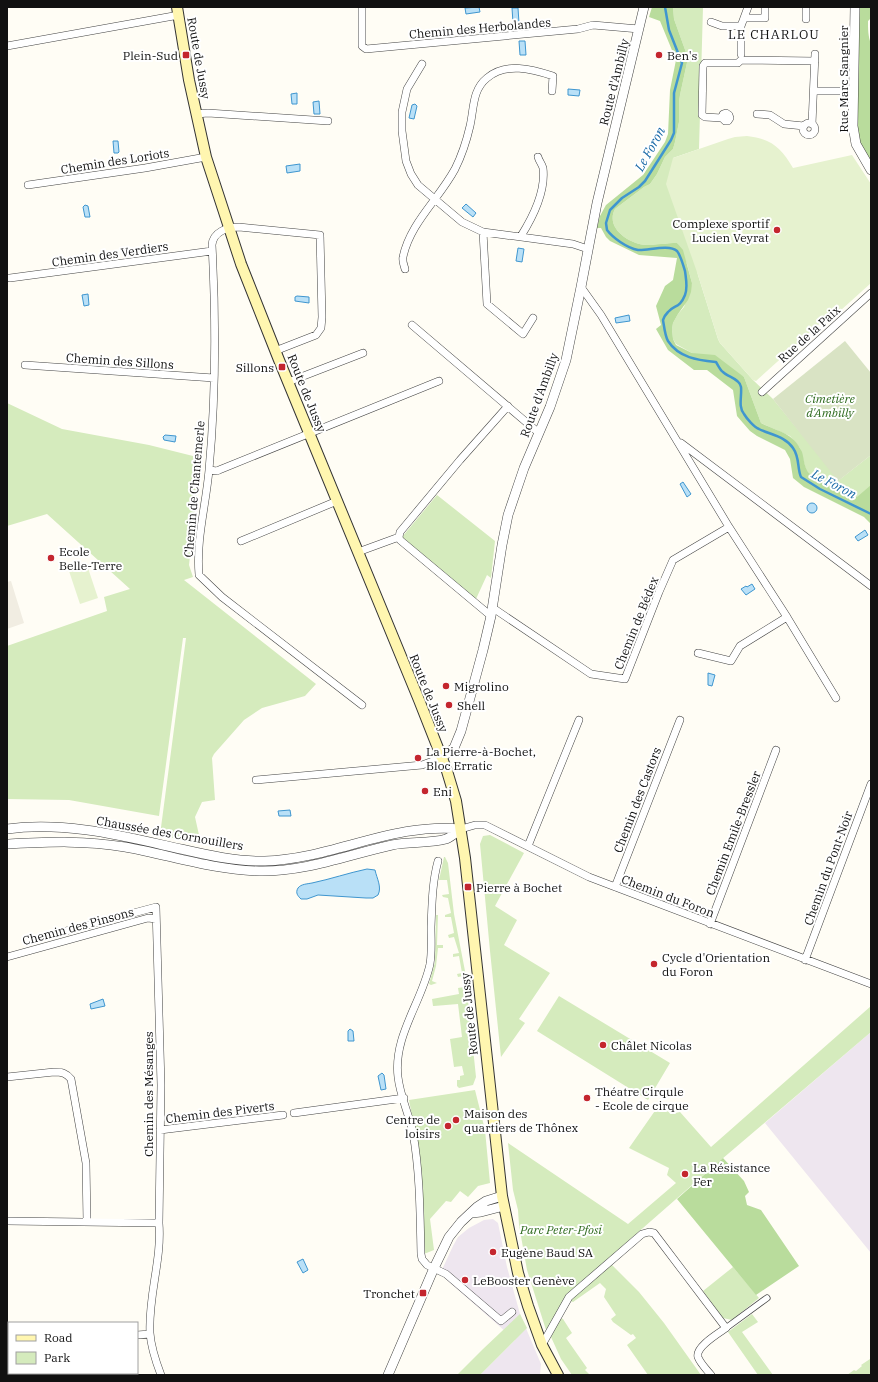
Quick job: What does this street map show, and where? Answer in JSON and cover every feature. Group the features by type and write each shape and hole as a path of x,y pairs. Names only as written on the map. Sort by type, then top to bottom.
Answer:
{"main road":[{"name":"Route de Jussy","path":"178,11 196,114 206,157 228,228 275,351 442,758 456,801 461,829 503,1201 520,1279 528,1306 542,1345 558,1375"}],"street":[{"name":"Chemin des Herbolandes","path":"362,7 362,46 366,50 578,29 593,25 639,29"},
{"name":"Route d'Ambilly","path":"442,758 454,748 461,731 492,612 508,515 524,468 552,400 566,360 597,203 644,7"},
{"path":"741,54 741,26 748,7"},
{"path":"745,18 765,18 765,7"},
{"path":"806,7 806,19"},
{"name":"Rue Marc Sangnier","path":"855,7 853,126 854,135 859,149 871,170"},
{"path":"7,46 178,11"},
{"path":"711,22 723,26 741,26"},
{"path":"722,118 702,116 705,63 738,63 741,60 815,57 812,124 815,127 814,134 810,136 804,133 804,126"},
{"path":"422,64 405,93 402,112 402,131 406,161 411,174 418,185 462,222 483,232 573,244 588,249"},
{"path":"404,269 402,259 410,236 455,168 470,127 477,92 483,82 488,77 506,69 523,68 539,71 553,76 552,91"},
{"path":"814,91 853,91"},
{"name":"Route de Jussy","path":"196,114 328,121"},
{"path":"757,114 770,115 784,124 804,126 808,123 812,124"},
{"name":"Chemin des Loriots","path":"28,185 145,168 206,157"},
{"path":"521,236 533,215 540,194 543,169 538,157"},
{"path":"228,228 244,227 320,235 321,328 316,335 275,351"},
{"name":"Chemin de Chantemerle","path":"228,228 219,232 212,240 215,326 214,378 209,470 199,536 199,575 222,597 362,705"},
{"path":"483,232 487,304 523,334 533,318"},
{"name":"Chemin des Verdiers","path":"10,278 212,250"},
{"path":"581,287 601,315 729,527 787,617 836,698"},
{"name":"Rue de la Paix","path":"762,392 871,293"},
{"path":"412,324 539,433"},
{"path":"288,382 362,353"},
{"name":"Chemin des Sillons","path":"25,366 214,378"},
{"path":"209,470 217,471 439,381"},
{"path":"358,552 398,537 400,532 455,466 508,406"},
{"path":"677,441 871,586"},
{"path":"242,542 337,501"},
{"name":"Chemin de Bédex","path":"492,612 592,674 625,679 673,560 729,527"},
{"path":"398,537 447,581 492,612"},
{"path":"698,653 731,661 740,646 787,617"},
{"path":"528,846 579,720"},
{"name":"Chemin des Castors","path":"615,887 680,720"},
{"name":"Chemin Emile-Bressler","path":"710,924 776,750"},
{"path":"256,780 422,765 442,758"},
{"name":"Chemin du Pont-Noir","path":"805,960 871,784"},
{"name":"Chemin du Foron","path":"461,829 475,825 486,825 589,877 871,984"},
{"name":"Chaussée des Cornouillers","path":"7,829 45,827 100,832 213,855 264,861 303,857 327,852 389,834 411,830 446,828 461,829"},
{"name":"Chaussée des Cornouillers","path":"7,844 59,842 102,844 221,868 260,871 310,867 394,844 446,839 461,829"},
{"path":"438,861 433,888 430,963 402,1039 398,1059 398,1077 413,1133 419,1178 421,1254 422,1259 427,1265 446,1274 501,1321 512,1312"},
{"path":"62,932 156,907 156,919"},
{"name":"Chemin des Pinsons","path":"7,957 148,918 156,919"},
{"name":"Chemin des Mésanges","path":"156,919 161,1085 160,1239 150,1308 150,1334 153,1353 161,1375"},
{"path":"7,1077 61,1072 68,1075 71,1079 86,1163 87,1222"},
{"path":"294,1113 404,1098"},
{"name":"Chemin des Piverts","path":"160,1130 283,1115"},
{"path":"388,1375 449,1237 461,1222 472,1213 481,1212 503,1201"},
{"path":"7,1221 159,1223"},
{"path":"542,1345 569,1297 642,1234 649,1232 654,1233 726,1328"},
{"path":"711,1375 698,1358 697,1353 700,1348 767,1298"},
{"path":"138,1335 150,1334"}],"shaded area":[{"path":"11,581 24,623 7,629 7,582"},
{"path":"871,1032 871,1253 765,1123"},
{"path":"493,1219 498,1223 507,1267 520,1314 541,1364 540,1375 480,1375 515,1340 440,1274 458,1237 469,1228 484,1220"}],"green space":[{"path":"652,7 673,7 674,19 688,58 679,102 679,122 673,149 665,157 657,174 650,184 615,209 613,222 620,234 633,242 646,245 677,243 683,250 692,283 688,300 673,323 673,339 676,345 692,353 715,355 744,377 761,423 790,436 794,440 802,452 805,466 809,473 857,497 871,485 871,524 864,517 804,487 793,478 790,459 785,450 757,436 750,431 737,416 733,390 707,370 694,370 668,350 656,329 661,325 656,306 665,286 673,280 677,258 639,255 610,241 601,228 597,228 600,216 606,205 643,175 665,142 668,134 670,90 676,60 660,21 649,17"},
{"path":"673,7 703,7 699,149 673,158 698,275 718,339 753,380 773,399 839,480 871,455 871,506 806,470 800,448 790,436 761,423 744,377 676,344 673,339 673,323 684,307 692,283 687,264 677,243 650,245 639,244 620,234 613,222 615,209 650,184 657,174 665,157 673,149 675,142 679,122 680,95 688,58 674,19"},
{"path":"855,7 871,7 871,18 868,21 871,44 871,158 867,164 856,144"},
{"name":"Complexe sportif Lucien Veyrat","path":"747,136 763,139 775,146 780,150 793,168 852,155 871,184 871,283 830,320 827,317 756,381 753,380 718,339 698,275 666,184 673,158 728,139"},
{"name":"Cimetière d'Ambilly","path":"845,341 871,373 871,455 838,481 773,399"},
{"path":"7,403 62,429 149,445 201,458 189,565 193,577 184,580 316,684 305,696 262,708 244,720 214,754 212,758 215,800 202,802 195,817 201,844 160,835 186,638 183,638 159,816 69,800 7,799 7,646 107,611 104,597 130,589 47,514 7,526"},
{"path":"437,495 495,541 491,578 487,575 476,599 402,537"},
{"path":"87,565 98,598 80,604 69,571"},
{"path":"490,835 524,853 495,906 517,920 504,945 550,973 519,1019 525,1023 501,1057 480,844 483,836"},
{"path":"444,857 448,863 454,914 465,971 476,1077 473,1085 459,1088 457,1086 457,1080 460,1080 460,1076 464,1075 462,1066 454,1067 450,1039 462,1037 458,1004 433,1006 432,999 459,994 458,988 464,987 463,976 458,977 457,974 462,973 459,956 453,957 453,954 459,953 454,937 449,938 448,935 454,933 451,917 445,917 445,915 451,913 448,898 443,897 442,895 449,894 447,880 439,880"},
{"path":"436,915 438,915 437,945 443,945 443,948 438,948 436,966 432,981 437,983 431,985 429,984 435,962"},
{"path":"559,996 670,1063 648,1100 537,1031"},
{"name":"Parc Peter-Pfosi","path":"871,1006 871,1032 715,1165 571,1291 564,1299 551,1324 546,1330 527,1270 519,1225 518,1210 513,1190 508,1143 628,1224 676,1183 667,1175 669,1168 629,1148 659,1105 671,1114 680,1112 711,1147"},
{"path":"475,1090 485,1130 490,1183 478,1186 468,1197 460,1191 451,1202 446,1201 430,1219 434,1250 424,1254 416,1137 409,1100"},
{"path":"723,1158 744,1181 749,1192 745,1196 747,1205 761,1210 799,1266 756,1295 677,1199"},
{"path":"611,1264 639,1292 664,1323 701,1375 648,1375 627,1345 636,1338 633,1334 631,1335 611,1319 616,1315 604,1297 606,1289 600,1283 573,1302 570,1301"},
{"path":"733,1267 759,1298 732,1320 723,1318 703,1291"},
{"path":"520,1314 527,1328 480,1375 457,1375 483,1349"},
{"path":"752,1314 758,1322 742,1332 773,1375 758,1375 728,1332"},
{"path":"560,1318 563,1319 572,1333 566,1338 587,1368 585,1370 589,1374 587,1375 572,1375 561,1359 551,1337"},
{"path":"870,1359 871,1375 847,1375 854,1370 856,1371 862,1366 861,1365"}],"water":[{"path":"479,7 480,12 466,14 465,8"},
{"path":"512,8 518,8 519,23 513,23"},
{"path":"519,41 525,41 526,55 520,55"},
{"path":"568,89 580,90 579,96 568,95"},
{"path":"297,93 297,104 292,104 291,94"},
{"path":"319,101 320,114 314,114 313,102"},
{"path":"415,104 417,106 414,119 409,118 412,105"},
{"path":"113,141 118,141 118,153 114,153"},
{"path":"300,164 300,171 287,173 286,166"},
{"path":"466,204 476,213 473,217 462,208"},
{"path":"85,205 88,206 90,217 85,217 83,207"},
{"path":"518,248 524,249 522,262 516,261"},
{"path":"88,294 89,305 84,306 82,295"},
{"path":"295,297 309,297 309,303 295,301"},
{"path":"629,315 630,321 616,323 615,318"},
{"path":"165,435 176,436 175,442 164,440 163,437"},
{"path":"683,482 691,494 687,497 680,484"},
{"path":"810,503 814,503 816,504 816,512 810,513 807,510 807,506"},
{"path":"865,530 868,535 858,541 855,537"},
{"path":"752,584 755,589 746,595 741,589"},
{"path":"708,673 715,675 712,686 708,685"},
{"path":"290,810 291,816 279,816 278,811"},
{"path":"367,869 375,870 379,883 380,889 378,895 373,898 318,895 307,899 301,899 297,894 298,888 302,885"},
{"path":"103,999 105,1006 91,1009 90,1004"},
{"path":"350,1029 353,1031 354,1041 348,1041 348,1031"},
{"path":"382,1073 384,1075 386,1089 381,1090 378,1076"},
{"path":"303,1259 308,1270 303,1273 297,1262"}],"waterway":[{"name":"Le Foron","path":"665,7 669,30 682,63 674,93 674,133 645,181 639,187 622,198 610,210 606,223 607,230 621,242 634,249 642,250 669,248 677,251 685,271 686,289 685,295 681,302 670,310 663,320 665,334 672,347 683,355 696,359 716,362 725,374 734,378 740,384 741,408 751,423 757,428 782,438 793,448 797,455 801,477 820,489 871,514"}],"place":[{"name":"Plein-Sud","path":"186,55"},
{"name":"Ben's","path":"659,55"},
{"name":"Complexe sportif Lucien Veyrat","path":"777,230"},
{"name":"Sillons","path":"282,367"},
{"name":"Ecole Belle-Terre","path":"51,558"},
{"name":"Migrolino","path":"446,686"},
{"name":"Shell","path":"449,705"},
{"name":"La Pierre-à-Bochet, Bloc Erratic","path":"418,758"},
{"name":"Eni","path":"425,791"},
{"name":"Pierre à Bochet","path":"468,887"},
{"name":"Cycle d'Orientation du Foron","path":"654,964"},
{"name":"Châlet Nicolas","path":"603,1045"},
{"name":"Théatre Cirqule - Ecole de cirque","path":"587,1098"},
{"name":"Maison des quartiers de Thônex","path":"456,1120"},
{"name":"Centre de loisirs","path":"448,1126"},
{"name":"La Résistance Fer","path":"685,1174"},
{"name":"Eugène Baud SA","path":"493,1252"},
{"name":"LeBooster Genève","path":"465,1280"},
{"name":"Tronchet","path":"423,1293"}],"district":[{"name":"LE CHARLOU","path":"774,34"}]}
